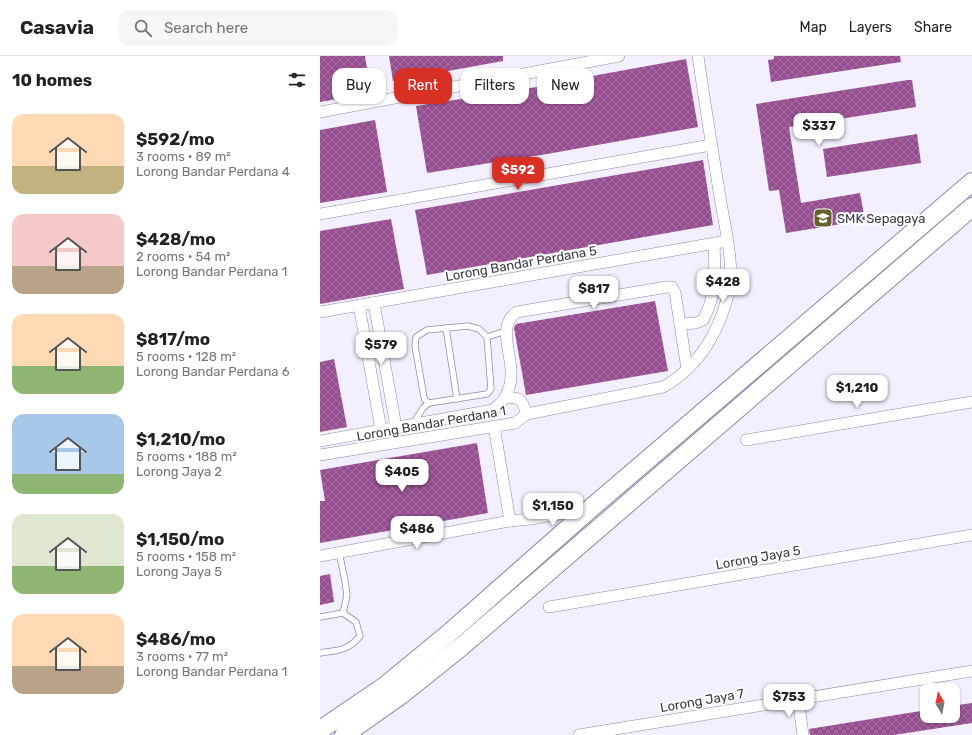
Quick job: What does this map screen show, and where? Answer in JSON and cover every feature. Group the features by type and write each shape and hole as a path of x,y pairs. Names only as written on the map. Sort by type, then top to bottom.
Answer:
{"highway":[{"path":"320,730 390,682 447,635 592,508 972,182"},
{"path":"344,735 401,695 460,647 972,207"}],"street":[{"path":"320,112 619,56"},
{"name":"Lorong Bandar Perdana 1","path":"320,455 515,423 527,414 663,387 678,379 707,347 723,313 730,282 727,240 698,56"},
{"path":"320,214 711,145"},
{"name":"Lorong Bandar Perdana 5","path":"320,312 727,240"},
{"path":"680,324 696,323 703,320 710,308 714,289 714,243"},
{"path":"320,441 492,410 505,398 508,389 511,375 506,331 508,321 512,315 517,312 672,287 675,292 687,369"},
{"path":"374,302 396,427"},
{"path":"359,305 381,430"},
{"path":"505,398 516,398 521,400 527,414"},
{"path":"746,440 972,402"},
{"path":"494,426 510,521"},
{"path":"320,556 510,521 531,520 592,508"},
{"name":"Lorong Jaya 5","path":"549,607 972,535"},
{"name":"Lorong Jaya 7","path":"579,735 798,698 972,671"},
{"path":"798,698 803,735"}],"lane":[{"path":"413,424 423,408 429,403 487,394 491,389 487,337 478,329 468,326 427,330 416,337 415,346 424,397 429,403"},
{"path":"446,328 457,399"},
{"path":"487,337 506,331"},
{"path":"339,552 347,595 343,613"},
{"path":"320,617 343,613 356,622 360,636 355,642 346,648 320,653"}],"building":[{"path":"320,56 365,56 367,68 332,68 332,100 320,102"},
{"path":"389,56 503,56 503,61 452,70 452,68 394,68 393,81"},
{"path":"774,56 900,56 901,62 771,82 768,60 774,59"},
{"path":"686,59 698,127 547,154 427,173 416,106 429,104 452,104 452,100 460,99 460,104 529,104 529,88 537,87 537,104 594,104 594,76"},
{"path":"912,80 916,107 789,127 801,203 860,193 865,220 786,233 779,190 769,191 756,104"},
{"path":"375,120 387,192 320,203 320,130"},
{"path":"917,134 921,163 827,177 823,149"},
{"path":"703,160 713,225 427,275 415,210"},
{"path":"391,219 404,289 320,304 320,231"},
{"path":"655,301 668,371 526,395 514,328 516,324"},
{"path":"334,359 347,427 320,432 320,362"},
{"path":"477,443 488,513 320,543 320,501 325,501 320,470"},
{"path":"330,574 334,602 320,605 320,576"},
{"path":"972,703 972,723 894,735 810,735 809,729 920,711 920,723 960,723 960,705"}],"place":[{"name":"SMK Sepagaya","path":"823,218"}]}
